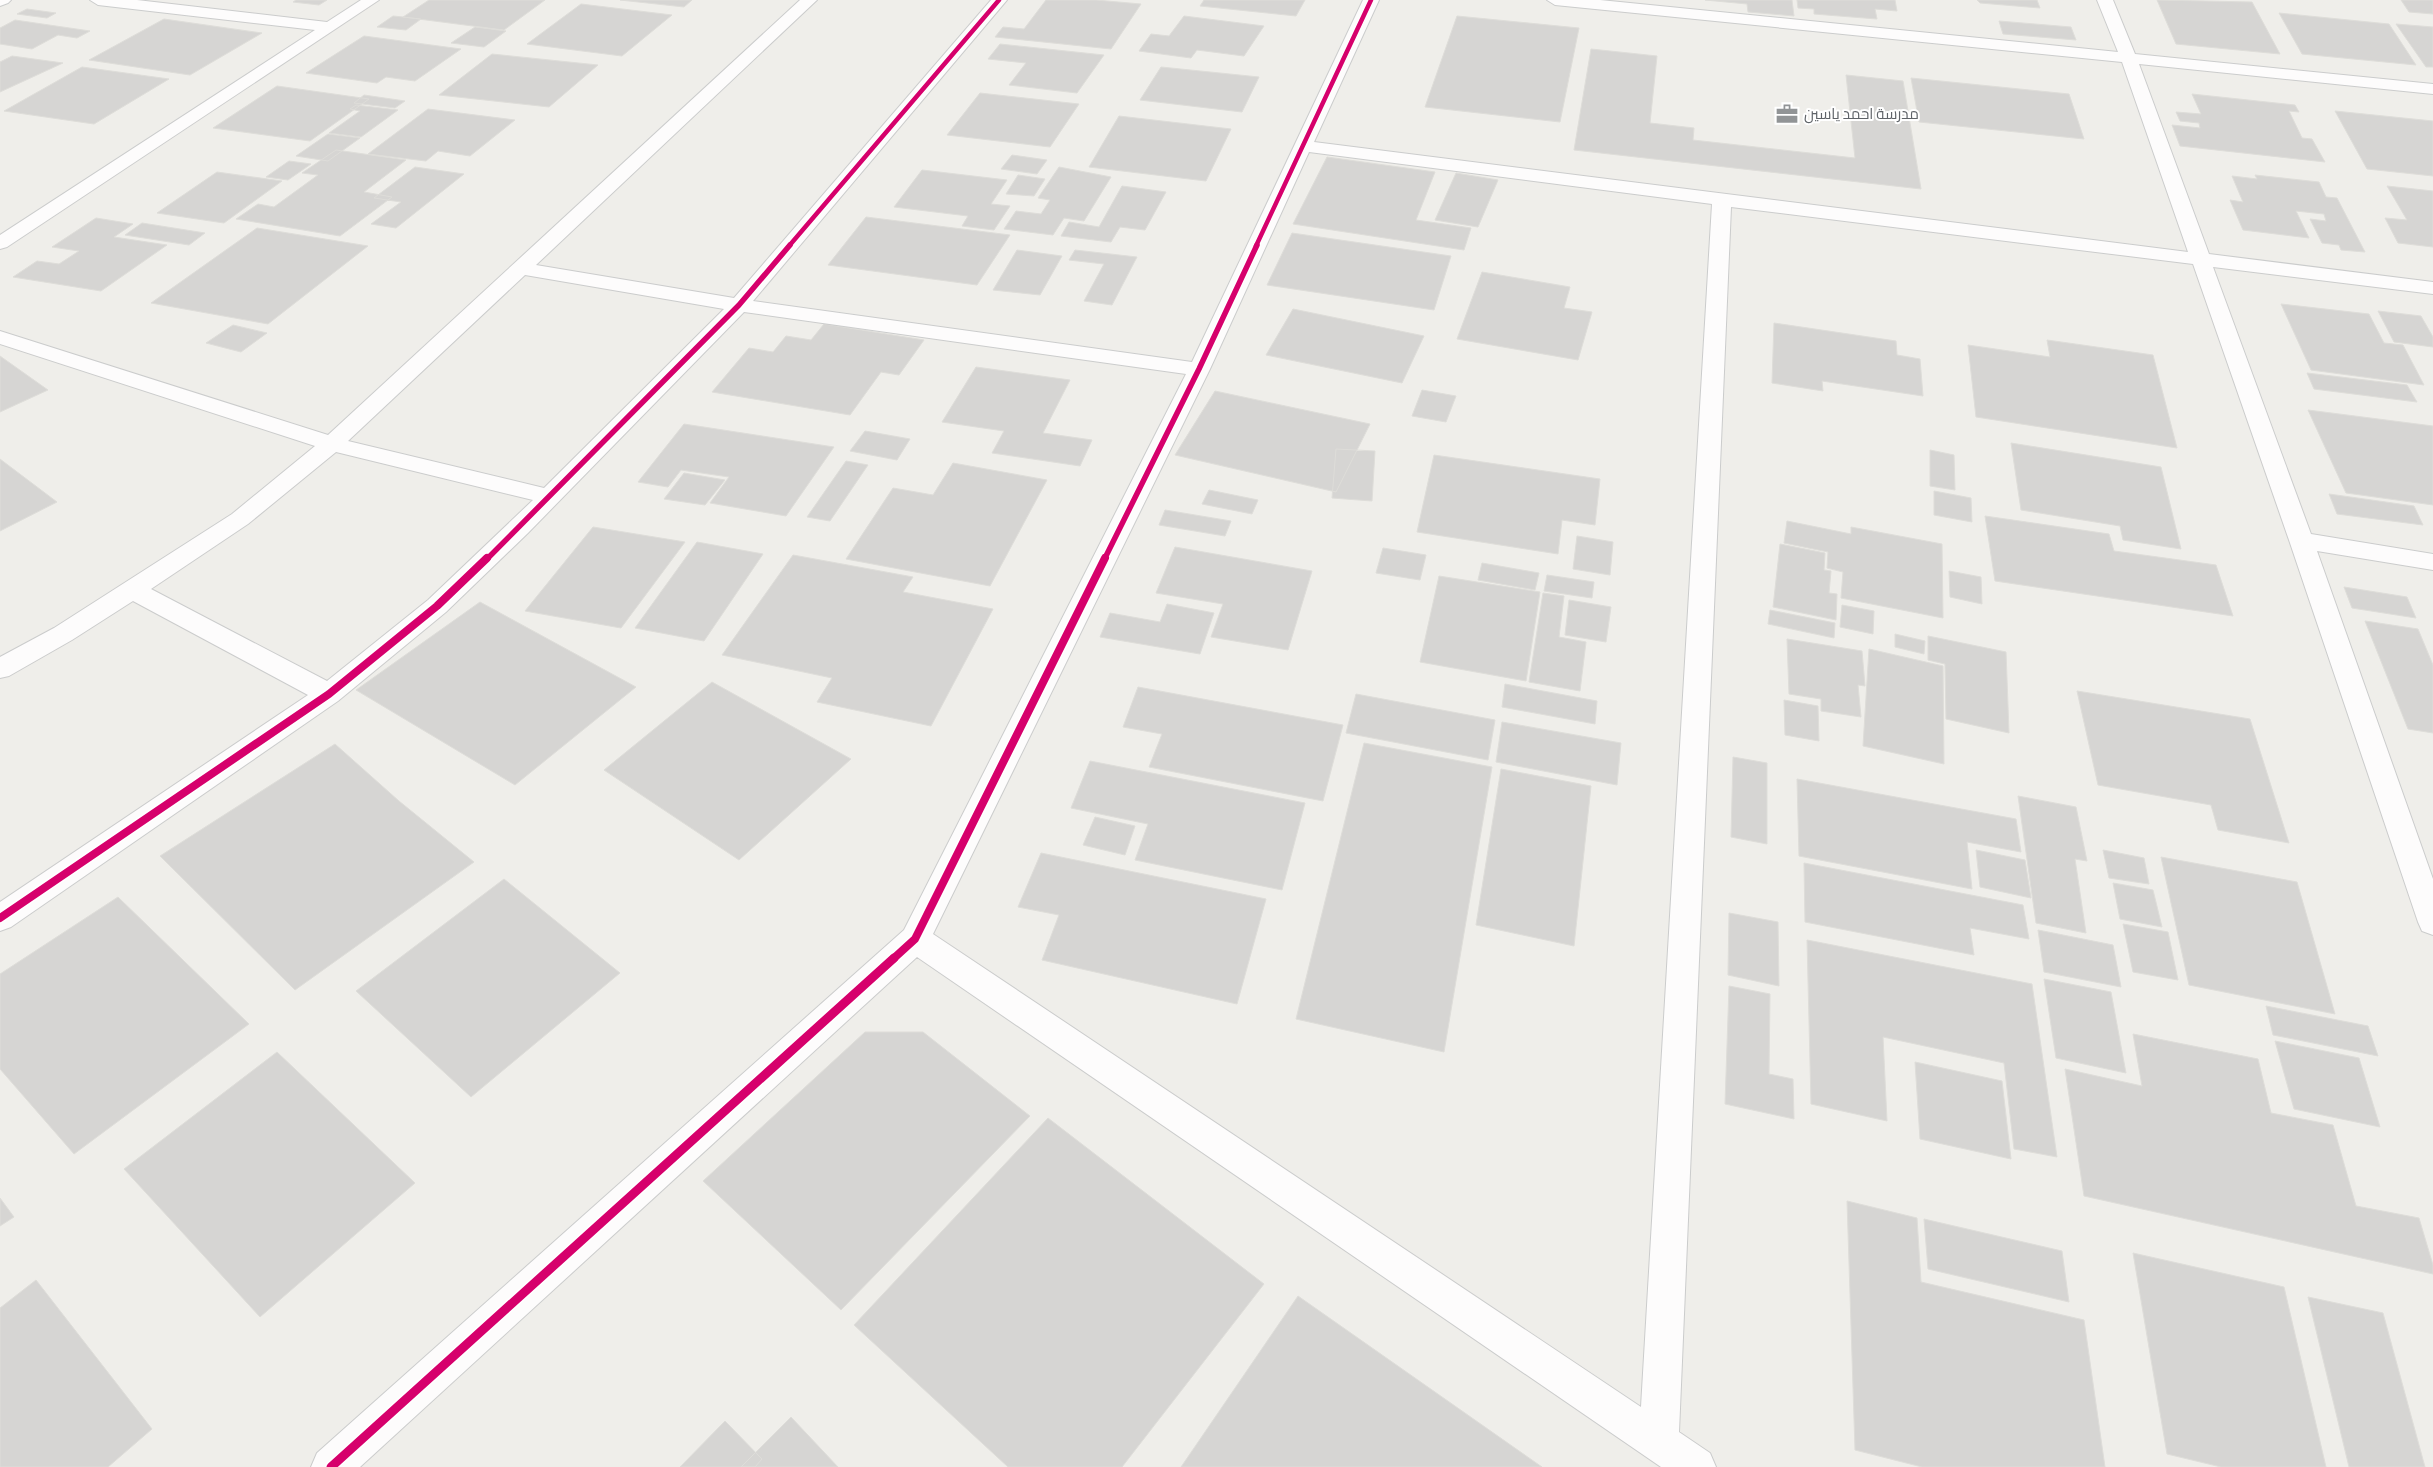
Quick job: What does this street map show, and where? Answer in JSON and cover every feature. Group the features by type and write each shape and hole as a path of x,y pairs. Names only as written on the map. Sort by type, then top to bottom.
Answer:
{"street":[{"path":"98,0 330,27"},
{"path":"0,243 371,0"},
{"path":"0,669 63,634 240,519 332,444 809,0"},
{"path":"0,918 329,694 438,606 739,306 999,0"},
{"path":"331,1467 915,939 1199,369 1371,0"},
{"path":"1555,0 2433,89"},
{"path":"2105,0 2129,59 2301,540 2433,922"},
{"path":"1303,146 2433,288"},
{"path":"1659,1441 1722,200"},
{"path":"521,268 739,306 1199,369"},
{"path":"0,338 332,444 549,497"},
{"path":"2301,540 2433,562"},
{"path":"133,590 329,694"},
{"path":"915,939 1696,1467"}],"building":[{"path":"296,0 327,0 319,5 293,2"},
{"path":"429,0 545,0 504,30 403,17"},
{"path":"620,0 692,0 684,7"},
{"path":"1046,0 1096,0 1141,4 1111,49 995,37 1003,27 1024,29"},
{"path":"1204,0 1305,0 1296,16 1200,6"},
{"path":"1705,0 1792,0 1794,16 1748,12 1747,4"},
{"path":"1797,0 1895,0 1897,11 1875,9 1877,19 1814,14 1814,9 1798,8"},
{"path":"1977,0 2037,0 2040,8 1980,3"},
{"path":"2157,0 2252,2 2280,54 2176,44"},
{"path":"2401,0 2433,0 2433,14 2409,12"},
{"path":"581,4 672,15 622,56 527,44"},
{"path":"27,9 56,13 47,18 17,14"},
{"path":"2279,13 2389,24 2416,65 2302,54"},
{"path":"393,16 421,19 406,30 377,27"},
{"path":"1184,16 1264,26 1244,56 1197,50 1191,58 1139,51 1151,34 1169,36"},
{"path":"1457,16 1579,28 1560,122 1425,107"},
{"path":"164,19 262,33 190,75 89,60"},
{"path":"15,20 90,31 77,38 58,35 32,49 0,44 0,28"},
{"path":"1999,21 2071,27 2076,40 2003,34"},
{"path":"2396,24 2433,27 2433,67 2426,67"},
{"path":"475,27 506,31 484,47 451,43"},
{"path":"364,36 461,49 415,81 386,77 377,83 306,73"},
{"path":"1000,44 1104,55 1077,93 1009,85 1026,63 988,59"},
{"path":"1591,49 1657,56 1650,123 1694,128 1693,140 1855,158 1846,75 1903,81 1921,189 1574,150"},
{"path":"492,54 598,65 549,107 439,95"},
{"path":"12,56 63,63 0,92 0,62"},
{"path":"82,67 169,79 94,124 4,111"},
{"path":"1161,67 1259,77 1242,112 1140,100"},
{"path":"1911,78 2069,94 2084,139 1919,122"},
{"path":"277,86 369,99 310,141 213,128"},
{"path":"980,93 1079,104 1050,147 947,135"},
{"path":"2192,94 2295,105 2299,112 2289,111 2302,138 2312,139 2325,162 2180,146 2172,125 2200,128 2199,123 2180,121 2176,112 2201,114"},
{"path":"364,95 405,101 395,108 354,103"},
{"path":"356,105 398,110 361,137 329,133 360,111 350,109"},
{"path":"428,109 515,120 470,156 438,151 426,161 368,154"},
{"path":"2335,111 2433,121 2433,176 2367,169"},
{"path":"1119,116 1231,129 1206,181 1089,167"},
{"path":"328,134 360,138 328,161 296,156"},
{"path":"336,150 406,160 364,192 392,197 340,236 236,219 258,204 274,207 318,175 302,173"},
{"path":"1012,155 1047,160 1037,174 1001,169"},
{"path":"1327,157 1435,172 1416,220 1471,228 1464,250 1293,224"},
{"path":"289,161 311,164 288,180 266,177"},
{"path":"415,167 464,174 396,228 371,224 401,202 374,198"},
{"path":"1059,167 1111,177 1084,221 1064,218 1053,235 1004,229 1016,211 1041,214 1050,200 1038,198"},
{"path":"922,170 1007,180 991,204 1010,206 994,230 962,226 968,216 894,207"},
{"path":"217,172 282,181 224,223 157,213"},
{"path":"1456,173 1498,180 1478,227 1435,220"},
{"path":"1018,175 1045,179 1034,196 1006,194"},
{"path":"2255,175 2319,182 2326,197 2337,198 2365,252 2341,250 2339,245 2322,243 2310,219 2326,221 2324,214 2296,211 2309,238 2243,230 2230,200 2243,202 2232,176 2257,179"},
{"path":"1122,186 1166,192 1145,230 1120,227 1111,242 1061,236 1069,222 1099,227"},
{"path":"2387,186 2433,191 2433,247 2398,243 2385,218 2407,220"},
{"path":"866,217 1010,235 977,285 828,265"},
{"path":"96,218 133,224 114,237 167,245 101,291 13,277 37,261 59,264 79,251 52,247"},
{"path":"142,223 205,233 189,245 125,235"},
{"path":"257,228 368,246 268,324 151,303"},
{"path":"1292,233 1451,256 1434,310 1267,285"},
{"path":"1017,250 1062,256 1040,295 993,290"},
{"path":"1075,250 1137,257 1112,305 1084,301 1104,264 1069,260"},
{"path":"1482,272 1570,287 1564,308 1592,312 1578,360 1457,339"},
{"path":"2281,304 2369,314 2384,343 2403,345 2424,385 2311,370"},
{"path":"1293,309 1424,336 1402,383 1266,355"},
{"path":"2378,311 2421,316 2433,337 2433,347 2394,342"},
{"path":"1774,323 1896,341 1897,355 1920,359 1923,396 1822,381 1823,391 1772,383"},
{"path":"824,324 924,340 899,375 881,372 850,415 712,392 749,348 773,352 786,336 811,340"},
{"path":"233,325 267,333 241,352 206,343"},
{"path":"2047,340 2153,355 2177,448 1976,417 1968,345 2050,357"},
{"path":"0,356 48,390 0,412"},
{"path":"976,367 1070,380 1043,433 1092,440 1080,466 992,453 1004,431 942,422"},
{"path":"2307,373 2407,385 2417,402 2314,389"},
{"path":"1422,390 1456,396 1446,422 1412,416"},
{"path":"1215,391 1370,424 1336,492 1175,455"},
{"path":"2308,410 2433,426 2433,505 2346,493"},
{"path":"684,424 834,447 786,516 710,503 729,477 681,470 668,487 638,482"},
{"path":"865,431 910,439 897,460 850,451"},
{"path":"2011,443 2161,467 2181,549 2123,540 2120,526 2021,510"},
{"path":"1336,449 1375,451 1372,501 1332,498"},
{"path":"1930,450 1954,455 1955,490 1930,486"},
{"path":"1434,455 1600,479 1595,525 1562,520 1558,554 1417,532"},
{"path":"0,459 57,502 0,531"},
{"path":"846,461 868,465 830,521 807,517"},
{"path":"953,463 1047,480 990,586 846,559 893,488 933,495"},
{"path":"684,473 725,480 705,505 664,499"},
{"path":"1209,490 1258,500 1252,514 1202,504"},
{"path":"1934,491 1971,498 1972,522 1934,515"},
{"path":"2329,494 2414,506 2423,525 2337,514"},
{"path":"1165,510 1231,521 1225,536 1159,525"},
{"path":"1985,516 2109,534 2114,551 2216,565 2233,616 1995,581"},
{"path":"1787,521 1851,534 1851,527 1942,544 1943,618 1841,598 1843,572 1827,568 1828,552 1784,543"},
{"path":"593,527 685,542 621,628 525,611"},
{"path":"1577,536 1613,542 1610,575 1573,569"},
{"path":"697,542 763,554 704,641 635,628"},
{"path":"1780,544 1825,553 1824,570 1831,571 1829,593 1837,594 1836,620 1773,607"},
{"path":"1175,547 1312,571 1288,650 1211,637 1223,604 1156,593"},
{"path":"1383,548 1426,555 1420,580 1376,573"},
{"path":"793,555 913,577 903,592 993,609 931,726 817,702 832,678 722,655"},
{"path":"1482,563 1539,573 1535,590 1478,580"},
{"path":"1949,571 1981,577 1982,604 1950,597"},
{"path":"1547,575 1594,582 1592,598 1544,591"},
{"path":"1439,576 1540,592 1526,681 1420,662"},
{"path":"2344,587 2407,597 2416,618 2352,608"},
{"path":"1543,593 1564,596 1559,637 1586,642 1580,691 1529,682"},
{"path":"1569,600 1611,607 1606,642 1565,635"},
{"path":"480,602 636,687 515,785 356,690"},
{"path":"1167,604 1214,613 1200,654 1100,637 1110,613 1160,622"},
{"path":"1842,605 1874,611 1873,634 1840,627"},
{"path":"1770,610 1835,623 1834,638 1768,624"},
{"path":"2365,621 2418,629 2433,665 2433,733 2408,729"},
{"path":"1895,634 1925,641 1924,654 1895,647"},
{"path":"1928,636 2006,652 2009,733 1946,719 1945,664 1928,660"},
{"path":"1787,639 1862,651 1865,686 1858,685 1861,717 1821,711 1821,699 1789,694"},
{"path":"1869,649 1943,666 1944,764 1863,746"},
{"path":"712,682 851,759 739,860 604,770"},
{"path":"1505,684 1597,701 1595,724 1502,707"},
{"path":"1138,687 1343,725 1323,801 1149,767 1162,734 1123,727"},
{"path":"2077,691 2250,719 2289,843 2218,830 2211,805 2098,785"},
{"path":"1356,694 1495,720 1488,760 1346,733"},
{"path":"1784,700 1818,706 1819,741 1785,735"},
{"path":"1502,722 1621,743 1617,785 1496,762"},
{"path":"1364,743 1492,767 1444,1052 1296,1019"},
{"path":"335,744 399,801 474,862 295,990 160,856"},
{"path":"1733,757 1767,763 1767,844 1731,837"},
{"path":"1090,761 1305,803 1282,890 1135,860 1148,824 1071,808"},
{"path":"1501,769 1591,786 1574,946 1476,925"},
{"path":"1797,779 2016,819 2021,852 1967,842 1972,889 1799,856"},
{"path":"2018,796 2076,807 2087,861 2075,859 2086,933 2036,923"},
{"path":"1095,817 1135,826 1125,855 1083,845"},
{"path":"1976,850 2025,860 2031,898 1980,887"},
{"path":"2103,850 2144,858 2149,884 2109,878"},
{"path":"1041,853 1266,899 1237,1004 1042,960 1059,915 1018,907"},
{"path":"2161,857 2297,882 2335,1014 2189,985"},
{"path":"1804,863 2023,905 2029,939 1970,928 1974,955 1805,922"},
{"path":"504,879 620,973 471,1097 356,991"},
{"path":"2113,883 2153,890 2162,927 2120,919"},
{"path":"118,897 249,1024 74,1154 0,1069 0,974"},
{"path":"1729,913 1778,922 1779,986 1728,975"},
{"path":"2123,924 2168,932 2178,980 2133,972"},
{"path":"2038,930 2113,945 2121,987 2044,972"},
{"path":"1807,940 2032,984 2057,1157 2014,1149 2004,1063 1883,1037 1887,1121 1811,1104"},
{"path":"2044,979 2111,992 2126,1073 2056,1058"},
{"path":"1729,986 1770,994 1769,1074 1793,1079 1794,1119 1725,1104"},
{"path":"2266,1006 2368,1026 2378,1056 2273,1035"},
{"path":"865,1032 923,1032 1030,1116 841,1310 703,1181"},
{"path":"2133,1034 2258,1059 2271,1113 2333,1125 2356,1206 2419,1218 2433,1265 2433,1274 2084,1196 2065,1069 2142,1086"},
{"path":"2275,1041 2359,1058 2380,1127 2294,1109"},
{"path":"277,1052 415,1183 260,1317 124,1169"},
{"path":"1915,1062 2002,1081 2011,1159 1920,1139"},
{"path":"1048,1118 1264,1284 1122,1467 1008,1467 854,1325"},
{"path":"0,1198 14,1217 0,1226"},
{"path":"1847,1201 1917,1218 1921,1282 2084,1320 2105,1467 1922,1467 1855,1450"},
{"path":"1924,1219 2062,1251 2069,1302 1928,1269"},
{"path":"2133,1253 2284,1287 2326,1467 2221,1467 2167,1454"},
{"path":"36,1280 152,1429 108,1467 0,1467 0,1308"},
{"path":"1298,1296 1542,1467 1181,1467"},
{"path":"2308,1297 2383,1313 2425,1467 2349,1467"},
{"path":"791,1417 838,1467 741,1467"},
{"path":"725,1421 762,1459 755,1467 680,1467"}],"cycle path":[{"path":"0,918 329,694 437,606 520,527 739,305 999,0"},
{"path":"331,1467 915,939 1199,369 1371,0"}],"place":[{"name":"مدرسة احمد ياسين","path":"1787,114"}]}
